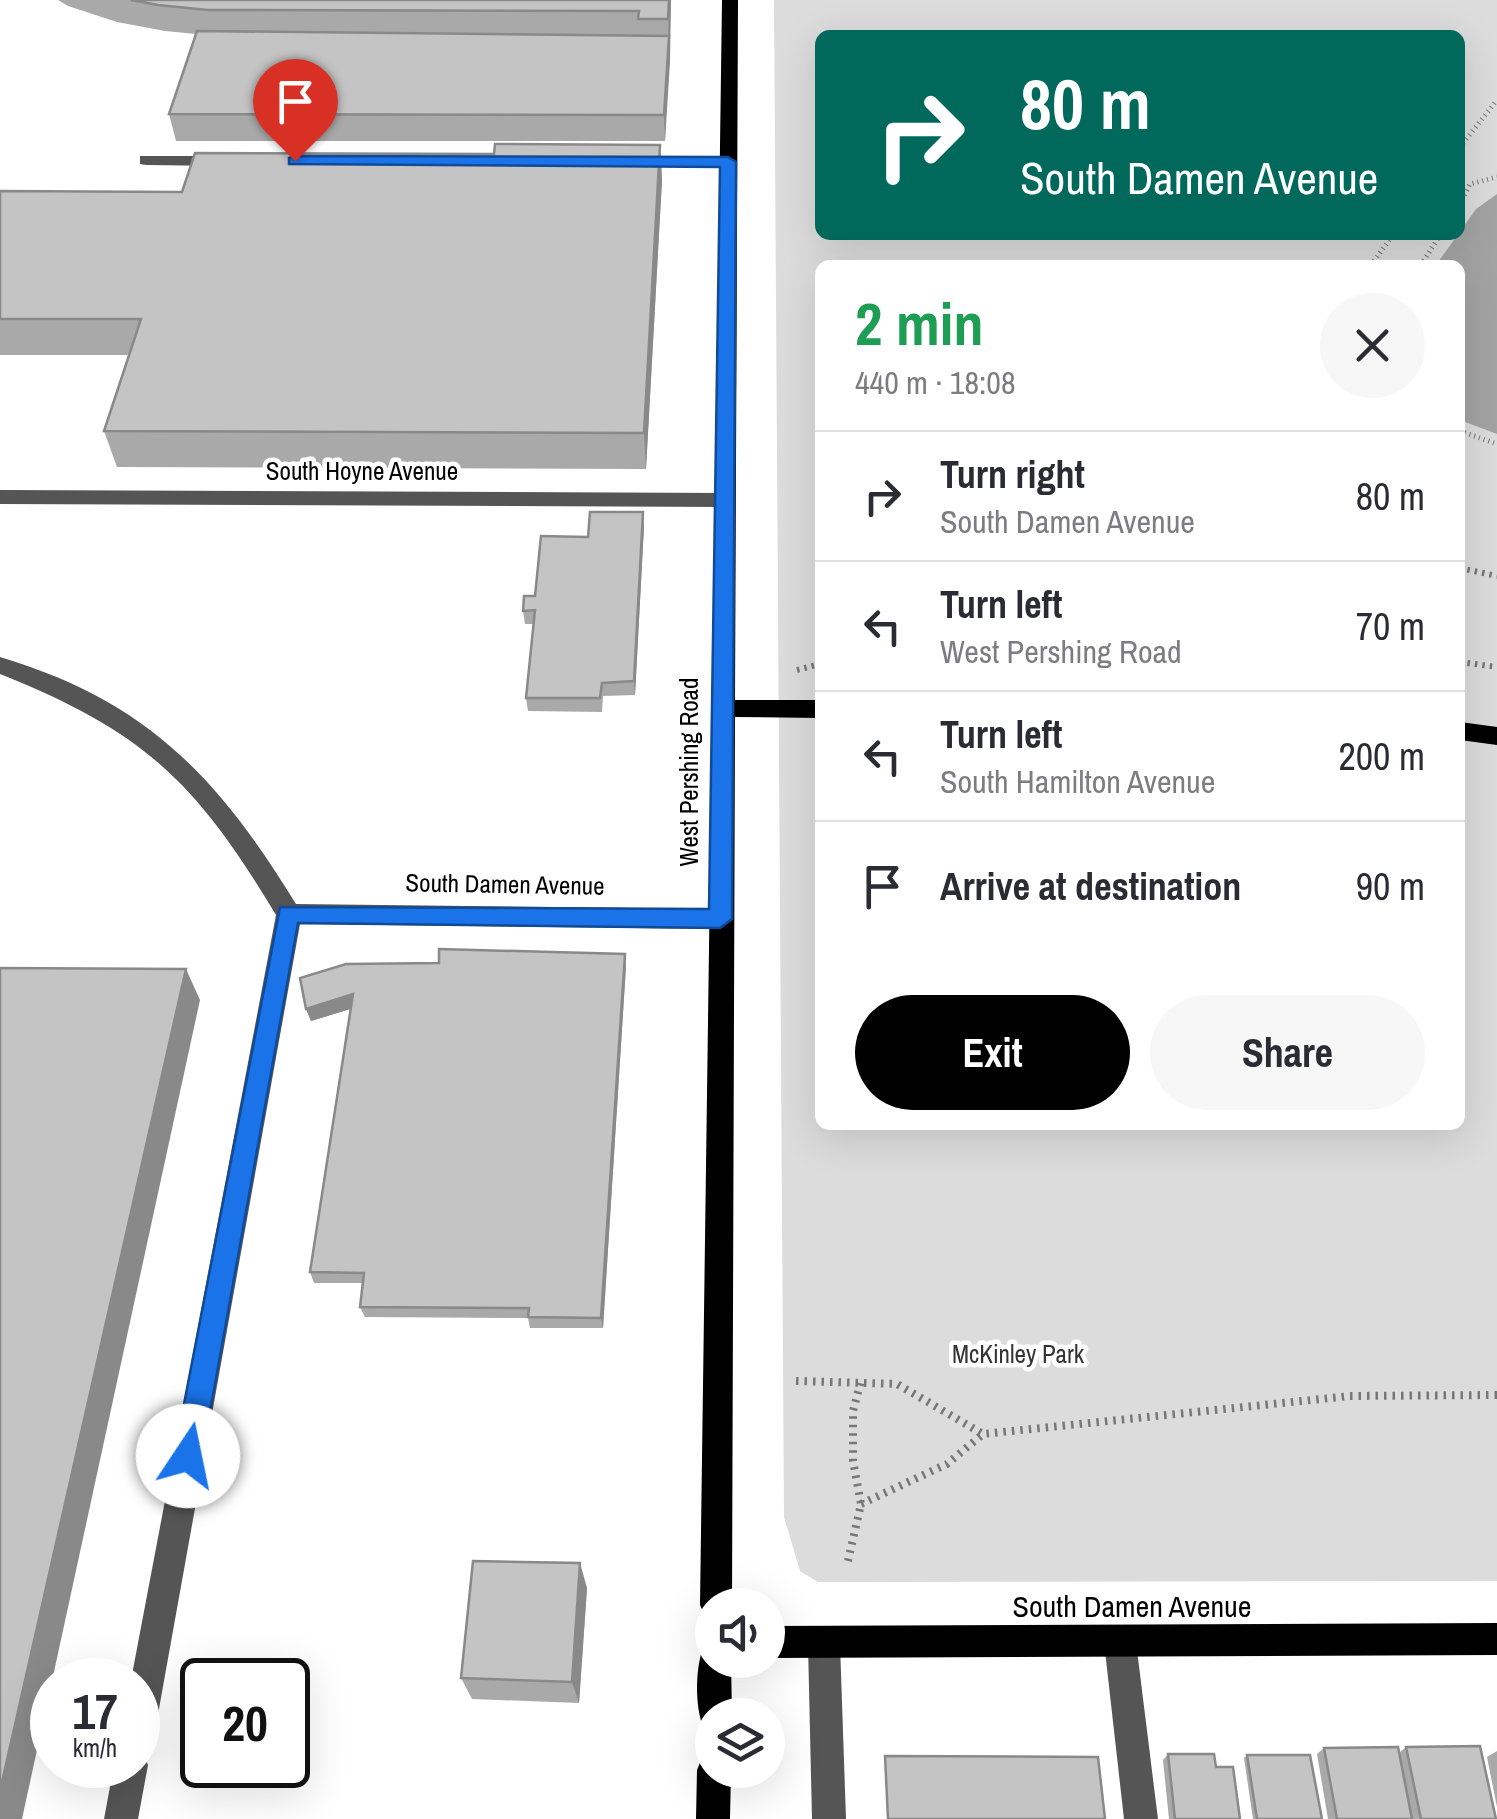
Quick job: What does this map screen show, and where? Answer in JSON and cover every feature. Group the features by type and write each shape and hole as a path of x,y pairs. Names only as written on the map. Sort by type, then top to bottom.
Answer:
{"main road":[{"name":"West Pershing Road","path":"716,1588 730,0"},
{"path":"722,708 815,710"},
{"path":"1465,732 1497,736"},
{"name":"South Damen Avenue","path":"785,1643 1497,1639"},
{"path":"713,1819 714,1788"}],"street":[{"path":"146,160 243,161"},
{"path":"609,162 728,162"},
{"name":"South Hoyne Avenue","path":"0,497 724,500"},
{"path":"0,666 95,706 132,727 176,762 217,804 288,914 151,1658"},
{"name":"South Damen Avenue","path":"288,914 720,919"},
{"path":"1120,1642 1141,1819"},
{"path":"824,1644 829,1819"},
{"path":"121,1819 127,1788"}],"path":[{"path":"1465,140 1497,100"},
{"path":"1465,194 1470,184 1497,177"},
{"path":"1375,260 1390,240"},
{"path":"1465,433 1497,444"},
{"path":"1465,569 1497,576"},
{"path":"1465,662 1495,665"},
{"path":"797,670 815,665"},
{"path":"848,1561 862,1504 854,1462 852,1412 861,1380"},
{"path":"796,1381 897,1384 983,1434"},
{"path":"862,1504 947,1464 983,1434 1350,1396 1497,1394"}],"green space":[{"name":"McKinley Park","path":"774,0 1497,0 1497,1581 818,1582 800,1571 784,1517"}],"shaded area":[{"path":"1497,194 1497,434 1465,422 1465,260 1440,260 1454,240 1465,240 1465,224 1476,209"}],"building":[{"path":"131,0 669,0 668,19 638,19 639,11 208,10"},
{"path":"197,31 669,36 664,115 169,114"},
{"path":"495,144 660,145 644,433 104,431 141,319 0,319 0,191 182,192 195,153 494,154"},
{"path":"590,512 643,512 634,681 602,683 600,698 526,698 535,610 523,611 524,596 535,596 541,536 588,537"},
{"path":"439,949 625,954 601,1318 528,1317 529,1308 360,1307 364,1273 310,1272 353,994 306,1009 300,978 346,964 439,963"},
{"path":"0,968 186,969 30,1658 0,1791"},
{"path":"473,1561 580,1563 572,1682 461,1678"},
{"path":"1480,1746 1496,1819 1421,1819 1406,1747"},
{"path":"1398,1747 1412,1819 1337,1819 1324,1748"},
{"path":"1168,1754 1214,1754 1216,1767 1233,1767 1240,1819 1175,1819"},
{"path":"1247,1755 1310,1755 1322,1819 1257,1819"},
{"path":"885,1756 1098,1757 1105,1819 888,1819"}],"route":[{"path":"188,1456 288,914 720,919 728,162 295,161"}]}
